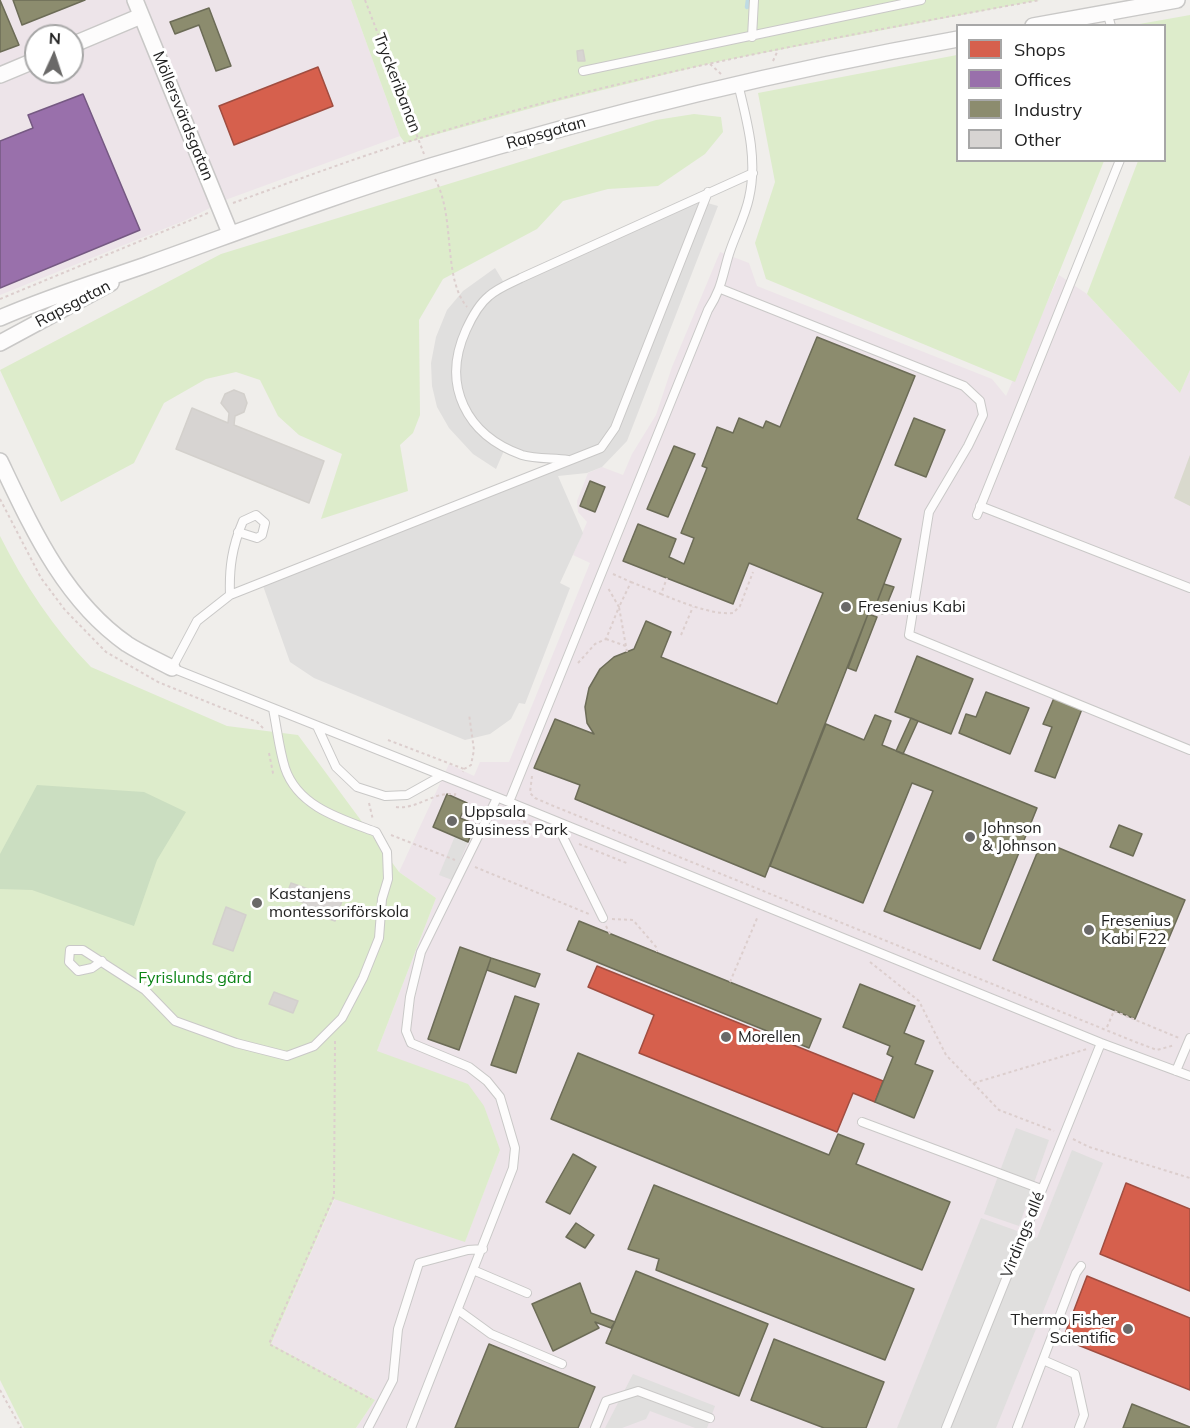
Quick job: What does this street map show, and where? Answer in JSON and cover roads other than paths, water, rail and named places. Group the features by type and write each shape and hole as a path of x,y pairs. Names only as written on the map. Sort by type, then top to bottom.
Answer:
{"street":[{"name":"Möllersvärdsgatan","path":"135,0 230,233"},
{"path":"1045,24 1177,0"},
{"path":"84,40 141,16"},
{"name":"Rapsgatan","path":"0,318 52,296 145,265 230,233 428,167 547,132 737,83 956,39"},
{"path":"0,75 24,65"},
{"name":"Rapsgatan","path":"0,343 145,265"},
{"path":"0,460 46,552 66,583 94,615 127,644 172,668"}],"lane":[{"path":"752,37 754,0"},
{"path":"583,71 921,0"},
{"path":"509,802 708,310 721,289 729,256 749,199 753,173 751,140 737,83"},
{"path":"976,515 1119,162"},
{"path":"569,460 523,455 494,440 473,422 459,399 454,374 458,346 474,315 489,296 521,278 753,173"},
{"path":"708,192 615,428 602,448 230,596 197,621 172,668 509,802 1101,1043 1190,1076"},
{"path":"721,289 964,386 980,401 983,415 929,512 909,635 1190,750"},
{"path":"980,506 1190,588"},
{"path":"230,596 231,551 238,532"},
{"path":"102,961 145,990 175,1022 236,1043 287,1056 314,1046 342,1018 363,978 378,938 382,898 388,879 387,852 376,832 311,804 294,786 285,768 273,709"},
{"path":"317,726 336,767 357,787 385,796 407,795 441,776"},
{"path":"411,1428 513,1168 515,1148 500,1097 487,1081 469,1067 411,1042 406,1032 410,997 421,952 497,798"},
{"path":"561,824 563,837 603,918"},
{"path":"1176,1071 1190,1038"},
{"name":"Virdings allé","path":"946,1428 1101,1043"},
{"path":"862,1122 1041,1189"},
{"path":"368,1428 393,1380 398,1329 419,1263 468,1250 483,1249"},
{"path":"1017,1428 1076,1273 1081,1266"},
{"path":"473,1270 527,1293"},
{"path":"458,1310 490,1334 562,1364"},
{"path":"1043,1360 1075,1374 1084,1415 1079,1428"},
{"path":"595,1428 606,1401 638,1391 710,1418"}],"waterway":[{"path":"747,7 748,0"}],"place":[{"name":"Fresenius Kabi","path":"846,607"},
{"name":"Uppsala Business Park","path":"452,821"},
{"name":"Johnson & Johnson","path":"970,837"},
{"name":"Kastanjens montessoriförskola","path":"257,903"},
{"name":"Fresenius Kabi F22","path":"1089,930"},
{"name":"Morellen","path":"726,1037"},
{"name":"Thermo Fisher Scientific","path":"1128,1329"}],"park label":[{"name":"Fyrislunds gård","path":"195,978"}]}
